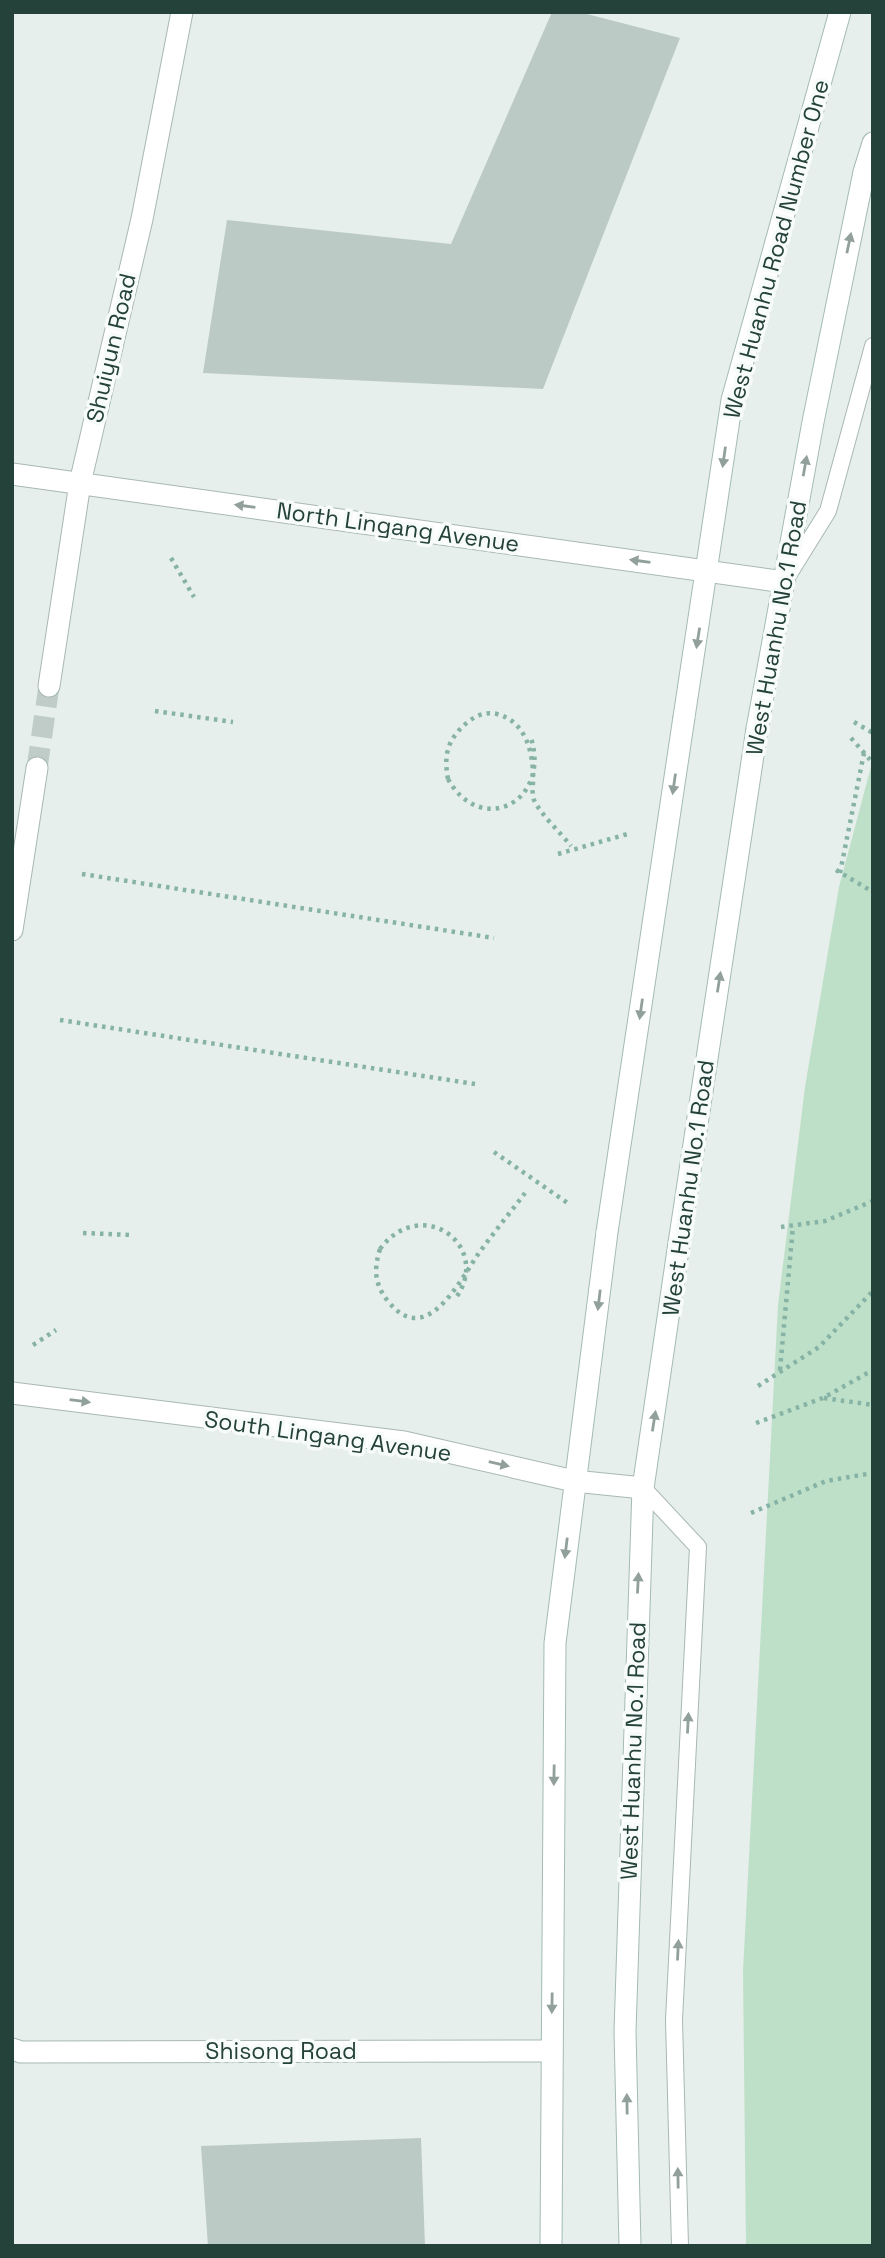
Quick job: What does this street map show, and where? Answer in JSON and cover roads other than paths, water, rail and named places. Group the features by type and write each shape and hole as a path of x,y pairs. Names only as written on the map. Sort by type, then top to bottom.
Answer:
{"main road":[{"name":"Shuiyun Road","path":"49,686 80,483 142,219 182,12"},
{"name":"West Huanhu Road Number One","path":"708,570 732,400 840,12"},
{"name":"West Huanhu No.1 Road","path":"630,2246 625,2031 643,1488 757,729 815,409 864,172 873,143"},
{"name":"North Lingang Avenue","path":"12,474 784,582"},
{"path":"551,2246 555,1643 607,1232 708,570"},
{"path":"12,930 37,768"},
{"name":"South Lingang Avenue","path":"12,1393 404,1442 574,1481 643,1488"},
{"name":"Shisong Road","path":"12,2049 21,2052 551,2051"}],"lane":[{"path":"784,582 828,511 873,346"},
{"path":"643,1488 698,1547 674,2020 680,2246"}],"tunnel":[{"path":"37,768 49,686"}]}
